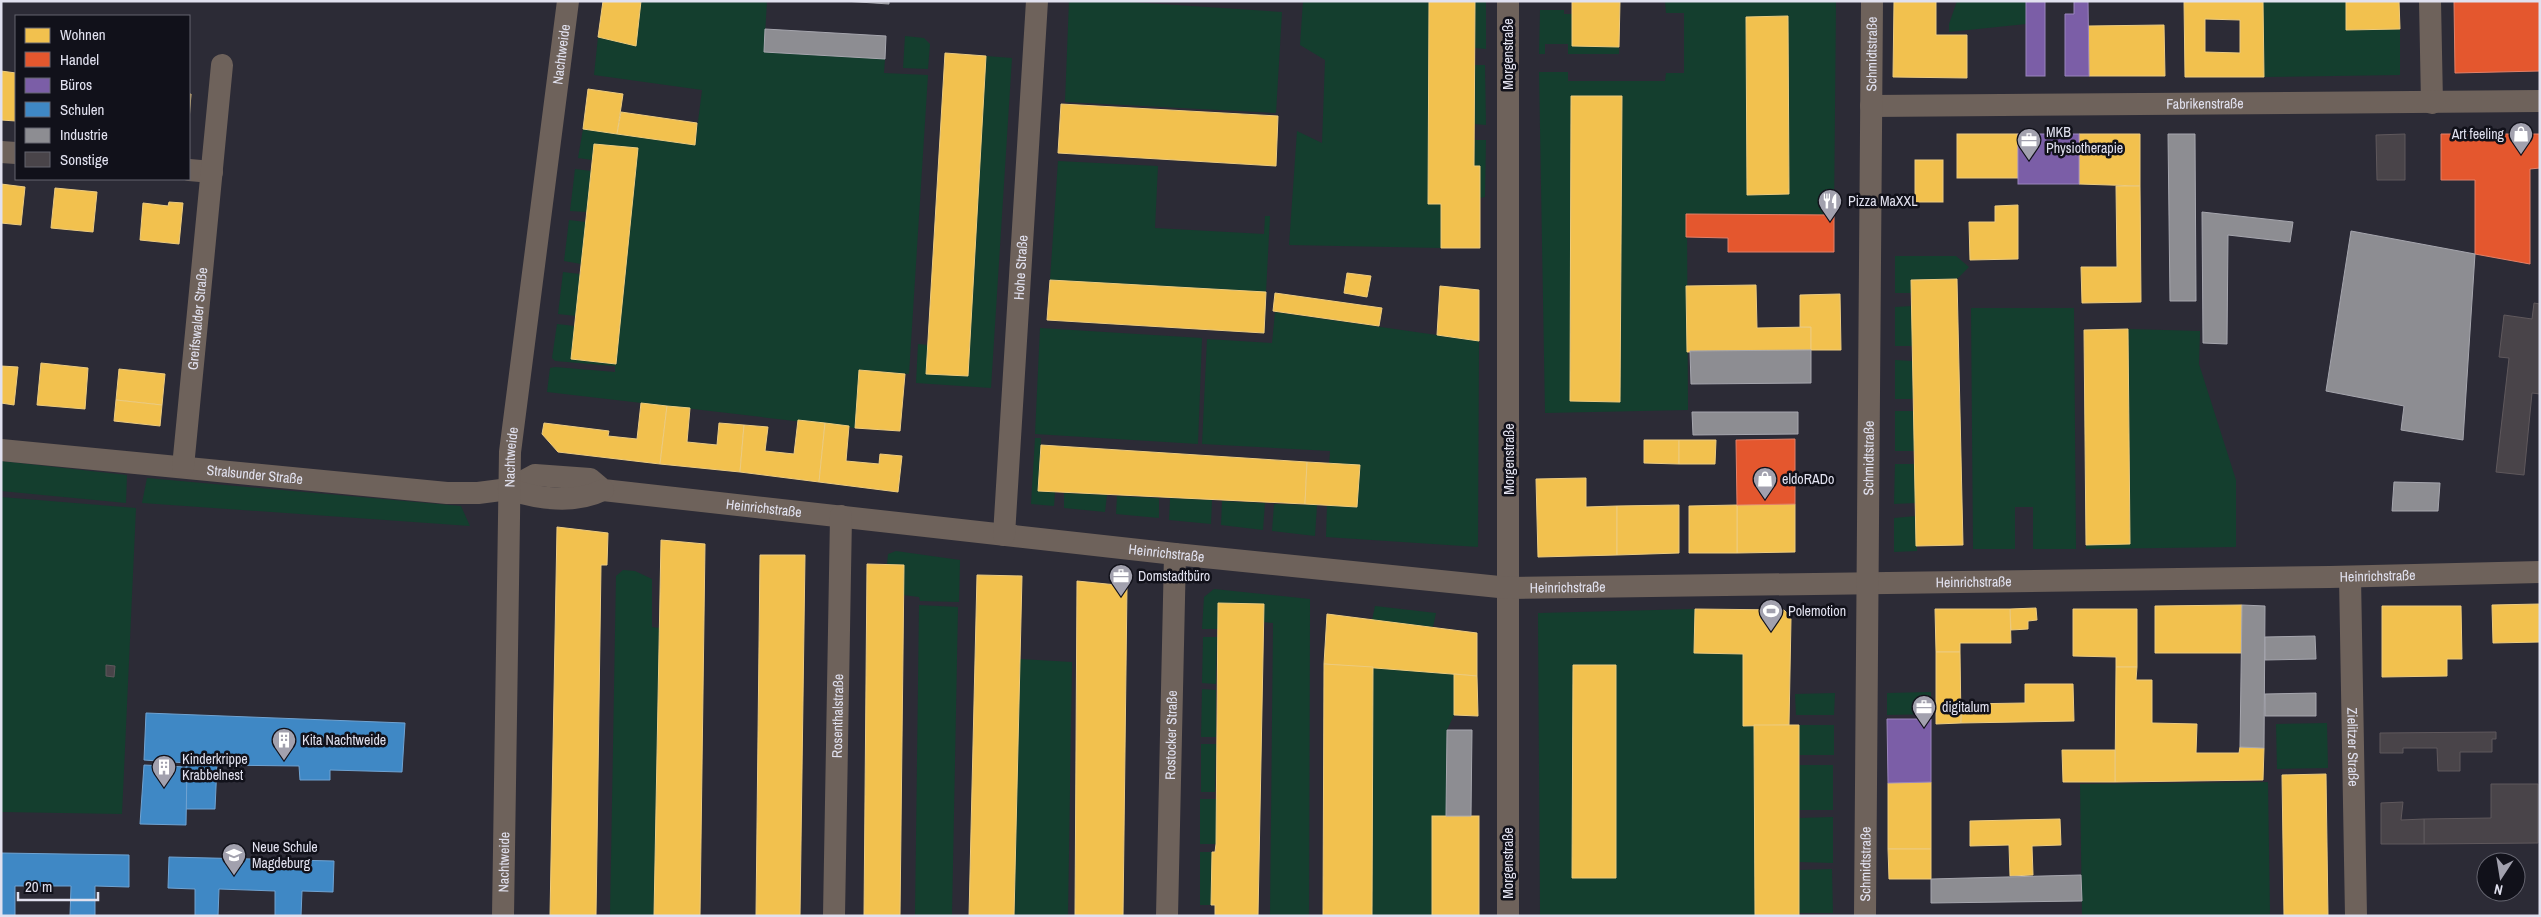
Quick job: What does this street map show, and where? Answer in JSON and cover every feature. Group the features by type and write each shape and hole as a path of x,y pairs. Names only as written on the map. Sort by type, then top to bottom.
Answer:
{"street":[{"name":"Nachtweide","path":"503,916 509,490 515,401 568,1"},
{"name":"Hohe Straße","path":"1004,534 1037,1"},
{"name":"Morgenstraße","path":"1508,1 1508,916"},
{"name":"Schmidtstraße","path":"1865,916 1872,1"},
{"path":"2430,1 2432,103"},
{"name":"Greifswalder Straße","path":"183,467 222,66"},
{"name":"Fabrikenstraße","path":"1871,106 2540,101"},
{"path":"1,152 15,153"},
{"path":"190,170 212,172"},
{"name":"Stralsunder Straße","path":"1,450 447,492 478,493 509,490"},
{"name":"Heinrichstraße","path":"509,490 535,475 590,479 603,490 1175,554 1509,588 2350,577 2540,572"},
{"name":"Rosenthalstraße","path":"834,916 841,516"},
{"name":"Rostocker Straße","path":"1167,916 1175,554"},
{"name":"Zielitzer Straße","path":"2350,577 2356,916"}],"green space":[{"path":"641,1 767,1 764,52 885,59 884,73 928,75 909,374 859,370 855,428 547,392 550,368 615,372 615,366 555,361 552,358 557,324 575,326 571,359 616,364 638,148 594,144 592,160 578,158 583,129 695,145 702,90 594,75 598,37 635,45"},
{"path":"1069,1 1115,1 1282,12 1276,113 1065,102"},
{"path":"1303,1 1429,1 1428,204 1441,204 1441,248 1289,245 1297,131 1322,143 1325,60 1300,45"},
{"path":"1475,1 1486,1 1486,49 1475,48"},
{"path":"1665,1 1836,1 1834,215 1687,214 1688,410 1545,413 1539,72 1568,72 1568,81 1665,81 1666,73 1684,73 1684,13 1666,13","holes":["1746,17 1788,17 1789,194 1747,195","1571,96 1622,96 1620,402 1570,401"]},
{"path":"1957,1 2026,1 2026,24 1949,32 1949,24"},
{"path":"2263,1 2346,1 2347,30 2400,29 2400,75 2264,77"},
{"path":"1540,10 1564,10 1564,14 1572,14 1619,46 1619,54 1568,54 1568,44 1545,44 1545,54 1539,54"},
{"path":"905,36 924,38 930,44 928,69 903,68"},
{"path":"986,56 1012,58 991,388 916,383 918,344 928,345 926,373 968,376"},
{"path":"1474,65 1485,65 1486,125 1474,124"},
{"path":"1474,140 1486,140 1485,197 1480,198 1480,167 1474,166"},
{"path":"1058,161 1158,166 1155,228 1264,234 1265,216 1270,216 1266,292 1050,280"},
{"path":"575,169 591,171 587,212 570,211"},
{"path":"569,220 586,222 581,264 564,261"},
{"path":"1895,256 1956,256 1969,267 1957,279 1911,280 1911,293 1895,293"},
{"path":"563,272 580,274 576,316 558,314"},
{"path":"1912,306 1912,346 1895,346 1895,307"},
{"path":"1971,308 2074,308 2076,549 2033,549 2033,507 2015,507 2015,549 1973,549"},
{"path":"1275,312 1479,341 1478,547 1326,537 1327,505 1357,507 1360,465 1329,463 1330,451 1202,444 1207,339 1272,343"},
{"path":"1040,328 1202,338 1198,444 1035,434"},
{"path":"2128,329 2200,331 2199,364 2236,480 2236,547 2086,549 2086,545 2130,544"},
{"path":"1895,360 1912,361 1913,399 1895,399"},
{"path":"1895,411 1914,411 1915,451 1895,451"},
{"path":"1035,438 1041,438 1038,491 1055,492 1054,506 1031,504"},
{"path":"1,461 127,475 126,503 1,491"},
{"path":"1895,464 1915,464 1916,503 1894,504"},
{"path":"147,478 461,506 470,526 142,503"},
{"path":"1064,493 1107,495 1105,512 1064,508"},
{"path":"1117,496 1159,498 1159,518 1116,514"},
{"path":"1,497 136,508 122,814 1,812"},
{"path":"1170,498 1212,500 1211,524 1169,520"},
{"path":"1222,501 1265,503 1263,530 1221,525"},
{"path":"1274,504 1317,505 1315,536 1272,531"},
{"path":"1916,516 1917,551 1894,552 1894,518"},
{"path":"896,551 960,560 959,602 920,601 919,597 903,595 903,565 887,564 888,554"},
{"path":"623,570 635,571 652,579 652,627 659,628 654,916 610,916 616,576"},
{"path":"1214,589 1310,599 1309,916 1270,916 1273,623 1264,622 1264,604 1218,603 1218,629 1202,629 1204,597"},
{"path":"919,605 958,607 952,916 915,916"},
{"path":"1375,606 1436,613 1433,627 1372,620"},
{"path":"1695,609 1694,653 1743,654 1743,726 1754,725 1755,916 1540,916 1538,613"},
{"path":"1203,637 1217,637 1216,684 1202,683"},
{"path":"1020,659 1072,662 1068,916 1014,916"},
{"path":"1373,667 1454,674 1454,715 1447,730 1446,816 1432,816 1432,916 1372,916"},
{"path":"1202,689 1216,690 1216,737 1201,737"},
{"path":"1931,692 1931,714 1887,715 1887,693"},
{"path":"1835,693 1834,715 1796,715 1795,694"},
{"path":"2327,723 2328,768 2277,769 2276,724"},
{"path":"1799,725 1834,725 1834,755 1799,755"},
{"path":"1201,744 1216,744 1215,792 1201,792"},
{"path":"1799,765 1833,765 1833,810 1799,810"},
{"path":"2268,782 2270,916 2082,916 2080,784"},
{"path":"1200,799 1216,799 1216,844 1200,844"},
{"path":"1833,817 1833,863 1799,862 1799,818"},
{"path":"1200,852 1212,852 1211,905 1200,905"},
{"path":"1832,869 1833,913 1799,913 1799,870"}],"building: Wohnen":[{"path":"603,1 641,1 636,46 598,37"},
{"path":"1429,1 1475,1 1474,166 1480,166 1480,248 1441,248 1441,204 1428,204"},
{"path":"1572,1 1620,1 1619,47 1572,46"},
{"path":"1894,1 1936,1 1936,35 1967,35 1967,78 1893,77"},
{"path":"2184,1 2263,1 2264,77 2185,77","holes":["2205,19 2240,20 2240,53 2205,52"]},
{"path":"2346,1 2399,1 2400,29 2346,30"},
{"path":"1788,16 1789,194 1747,195 1746,17"},
{"path":"2164,25 2165,76 2089,76 2088,26"},
{"path":"945,53 986,56 968,376 926,374"},
{"path":"1,71 15,73 15,121 1,120"},
{"path":"588,89 623,94 617,134 583,129"},
{"path":"1571,96 1622,96 1620,402 1570,401"},
{"path":"1061,104 1278,116 1276,166 1058,153"},
{"path":"621,112 697,123 695,145 617,134"},
{"path":"1957,134 2018,134 2018,178 1957,178"},
{"path":"2079,134 2140,134 2140,186 2079,184"},
{"path":"594,144 638,148 616,364 571,359"},
{"path":"1915,160 1943,160 1943,202 1915,202"},
{"path":"1,184 25,187 21,225 1,223"},
{"path":"2116,186 2140,186 2141,302 2082,303 2081,267 2117,267"},
{"path":"55,188 97,192 93,232 51,228"},
{"path":"169,202 183,203 179,244 140,240 143,203 168,206"},
{"path":"2018,205 2018,259 1970,260 1969,222 1995,222 1995,206"},
{"path":"1347,273 1371,276 1367,297 1344,293"},
{"path":"1957,279 1963,545 1916,546 1911,280"},
{"path":"1050,280 1266,292 1264,333 1047,320"},
{"path":"1756,285 1757,328 1811,327 1811,350 1687,352 1686,286"},
{"path":"1440,286 1479,290 1479,341 1437,335"},
{"path":"1275,293 1382,308 1379,326 1273,311"},
{"path":"1840,294 1841,350 1811,350 1811,327 1800,327 1800,295"},
{"path":"2128,329 2130,544 2086,545 2084,330"},
{"path":"41,363 88,368 85,409 37,405"},
{"path":"1,366 18,367 14,405 1,403"},
{"path":"119,369 165,374 162,405 116,400"},
{"path":"859,370 905,374 900,431 855,428"},
{"path":"116,400 162,405 160,426 114,421"},
{"path":"641,403 667,406 660,464 558,452 542,434 544,423 609,431 608,436 637,439"},
{"path":"667,406 690,408 687,442 717,445 719,423 744,425 740,472 660,464"},
{"path":"798,420 825,423 819,482 740,472 744,425 768,427 765,451 794,454"},
{"path":"825,423 849,426 846,461 879,464 880,454 902,456 898,492 819,482"},
{"path":"1644,440 1679,440 1679,464 1644,463"},
{"path":"1679,440 1716,440 1715,464 1679,464"},
{"path":"1041,445 1307,462 1305,504 1038,491"},
{"path":"1307,462 1360,465 1357,507 1305,504"},
{"path":"1586,478 1586,507 1617,506 1617,555 1538,557 1536,479"},
{"path":"1795,504 1795,552 1737,553 1737,505"},
{"path":"1679,505 1679,553 1617,555 1617,506"},
{"path":"1737,505 1737,553 1689,553 1689,506"},
{"path":"557,527 608,533 607,565 601,565 596,916 550,916"},
{"path":"661,540 705,544 700,916 654,916"},
{"path":"760,555 805,555 800,916 756,916"},
{"path":"867,564 904,565 900,916 864,916"},
{"path":"977,575 1022,576 1014,916 969,916"},
{"path":"1077,581 1127,586 1123,916 1075,915"},
{"path":"1218,603 1264,604 1258,916 1215,916 1215,905 1211,905 1212,852 1215,852 1216,844"},
{"path":"2540,604 2540,642 2493,643 2492,605"},
{"path":"2242,605 2242,653 2155,653 2155,606"},
{"path":"2382,606 2461,606 2462,659 2447,659 2447,676 2382,677"},
{"path":"2036,608 2037,620 2028,621 2028,629 2011,630 2010,609"},
{"path":"1695,609 1784,610 1787,613 1791,619 1789,725 1743,726 1743,654 1694,653"},
{"path":"1935,609 2010,609 2011,643 1960,643 1960,652 1936,652"},
{"path":"2073,609 2137,609 2137,667 2116,667 2116,657 2073,656"},
{"path":"1327,614 1477,633 1477,676 1324,664"},
{"path":"1936,652 1960,652 1961,723 1936,724"},
{"path":"1324,664 1373,667 1372,916 1323,916"},
{"path":"1573,665 1616,665 1616,878 1572,878"},
{"path":"2116,667 2137,667 2136,680 2152,680 2152,723 2197,724 2196,753 2239,753 2240,747 2264,748 2263,780 2115,782"},
{"path":"1454,674 1477,676 1478,716 1454,715"},
{"path":"2025,684 2073,684 2074,721 1961,723 1962,704 2025,703"},
{"path":"1754,725 1799,725 1799,916 1755,916"},
{"path":"2062,750 2115,750 2115,782 2063,782"},
{"path":"2326,774 2328,916 2284,916 2282,775"},
{"path":"1931,782 1931,849 1888,849 1888,783"},
{"path":"1432,816 1479,816 1479,916 1432,916"},
{"path":"2060,819 2061,845 2032,846 2033,875 2010,876 2009,845 1970,846 1970,821"},
{"path":"1888,849 1931,849 1931,879 1889,879"}],"building: Handel":[{"path":"2454,1 2540,1 2540,71 2455,73"},
{"path":"2441,134 2540,134 2540,168 2530,169 2530,264 2475,254 2475,180 2441,180"},
{"path":"1686,214 1834,215 1834,252 1728,252 1728,238 1686,237"},
{"path":"1795,439 1795,504 1737,505 1736,440"}],"building: Büros":[{"path":"2026,1 2045,1 2045,76 2026,76"},
{"path":"2074,1 2088,1 2089,76 2065,76 2065,14 2074,14"},
{"path":"2018,134 2079,134 2079,184 2018,184"},
{"path":"1887,719 1931,719 1931,782 1888,783"}],"building: Schulen":[{"name":"Kita Nachtweide","path":"146,713 405,723 402,772 330,770 330,780 300,780 299,766 217,765 215,809 186,809 187,763 144,760"},
{"name":"Kinderkrippe Krabbelnest","path":"144,765 187,767 186,825 140,824"},
{"path":"1,853 129,855 129,887 95,886 95,916 70,916 71,886 15,886 15,916 1,916"},
{"path":"169,857 334,861 333,892 302,891 301,916 275,916 275,891 219,889 218,916 195,916 195,889 168,888"}],"building: Industrie":[{"path":"844,1 889,1 889,4"},
{"path":"765,29 886,36 885,59 764,52"},
{"path":"2168,134 2195,134 2196,301 2170,301"},
{"path":"2202,212 2293,222 2290,242 2228,235 2227,344 2203,343"},
{"path":"2351,231 2475,254 2463,440 2401,430 2404,406 2326,391"},
{"path":"1811,350 1811,383 1691,384 1690,351"},
{"path":"1692,412 1798,412 1798,434 1693,435"},
{"path":"2394,482 2440,483 2438,511 2392,511"},
{"path":"2242,605 2265,606 2264,748 2240,747"},
{"path":"2315,636 2316,659 2265,660 2265,637"},
{"path":"2316,693 2316,716 2265,716 2265,694"},
{"path":"1447,730 1472,730 1471,816 1446,816"},
{"path":"2081,875 2082,901 1931,903 1931,879"}],"building: Sonstige":[{"path":"2405,134 2405,180 2377,180 2376,135"},
{"path":"2534,303 2540,304 2540,394 2532,393 2524,475 2496,472 2509,358 2499,357 2504,315 2532,319"},
{"path":"106,665 115,666 114,677 106,676"},
{"path":"2496,732 2496,739 2492,739 2492,752 2460,752 2460,771 2438,771 2437,748 2403,748 2403,753 2380,753 2380,733"},
{"path":"2491,784 2538,784 2538,843 2424,844 2424,819 2491,818"},
{"path":"2403,802 2401,820 2424,819 2424,844 2381,844 2381,803"}],"place":[{"name":"Art feeling","path":"2521,155"},
{"name":"MKB Physiotherapie","path":"2029,161"},
{"name":"Pizza MaXXL","path":"1830,222"},
{"name":"eldoRADo","path":"1765,500"},
{"name":"Domstadtbüro","path":"1121,597"},
{"name":"Polemotion","path":"1771,632"},
{"name":"digitalum","path":"1924,728"},
{"name":"Kita Nachtweide","path":"284,761"},
{"name":"Kinderkrippe Krabbelnest","path":"164,788"},
{"name":"Neue Schule Magdeburg","path":"234,876"}]}
